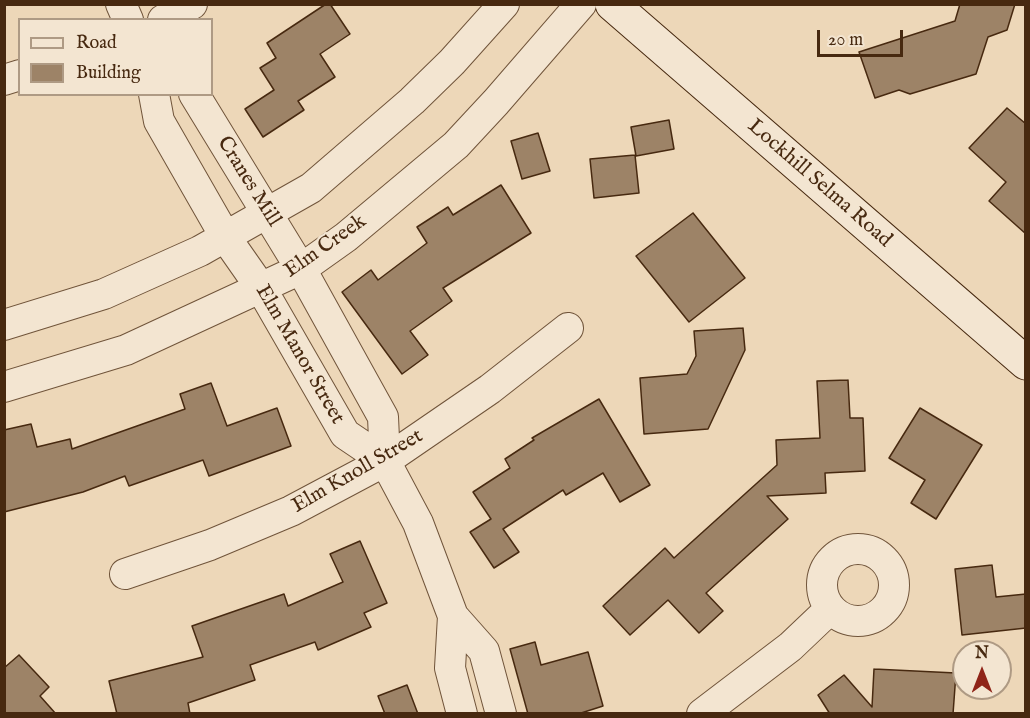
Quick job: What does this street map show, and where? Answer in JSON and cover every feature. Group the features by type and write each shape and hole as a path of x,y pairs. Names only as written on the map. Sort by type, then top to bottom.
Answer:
{"main road":[{"name":"Lockhill Selma Road","path":"612,4 1026,363"}],"street":[{"path":"121,4 127,18"},
{"path":"167,18 192,4"},
{"path":"4,325 104,294 226,238 311,188 452,62 504,4"},
{"name":"Elm Creek","path":"4,387 126,350 301,269 346,237 456,145 581,4"},
{"path":"154,96 159,121 226,238"},
{"name":"Cranes Mill","path":"195,96 301,269"},
{"name":"Elm Manor Street","path":"226,238 261,288 345,434 385,461"},
{"name":"Elm Manor Street","path":"301,269 383,417 385,461 418,524 453,616 484,651 501,714"},
{"name":"Elm Knoll Street","path":"125,574 210,545 291,511 385,461 490,389 568,328"},
{"path":"702,714 790,647 830,609"},
{"name":"Elm Manor Street","path":"453,616 450,668 462,714"}],"building":[{"path":"326,4 330,4 350,34 320,54 335,77 298,101 304,110 263,137 245,109 274,90 260,68 276,58 267,43"},
{"path":"960,4 1015,4 1007,30 988,37 976,74 910,94 899,90 875,98 859,52 955,21"},
{"path":"1007,108 1026,124 1026,234 989,201 1006,182 969,148"},
{"path":"669,120 674,149 636,156 631,127"},
{"path":"538,133 550,171 522,179 511,141"},
{"path":"635,155 639,193 594,198 590,159"},
{"path":"501,185 531,233 443,288 452,301 410,331 428,355 402,374 342,292 371,270 378,280 427,243 417,227 448,207 453,215"},
{"path":"693,213 745,278 689,322 636,256"},
{"path":"743,328 745,350 708,429 644,434 640,378 687,374 696,356 694,331"},
{"path":"848,380 850,418 863,418 865,471 825,473 826,493 767,496 788,519 706,593 723,611 699,633 668,600 630,635 603,606 665,548 674,558 777,465 776,440 820,438 817,381"},
{"path":"211,383 227,426 277,408 291,446 209,476 203,460 129,486 125,476 83,492 4,512 4,430 31,424 37,447 70,439 72,449 185,409 180,394"},
{"path":"599,399 650,485 620,502 603,473 566,495 563,490 503,529 519,552 494,568 470,532 491,519 473,492 510,468 505,459 534,440 532,438"},
{"path":"920,408 982,445 936,519 911,503 925,480 889,458"},
{"path":"360,541 387,603 364,613 371,627 318,650 315,642 250,665 255,680 188,703 190,714 117,714 109,681 203,657 192,626 284,594 288,606 343,582 330,554"},
{"path":"992,565 996,597 1026,594 1026,628 962,635 955,569"},
{"path":"535,642 541,665 588,652 603,706 578,714 528,714 510,649"},
{"path":"19,655 49,687 40,696 56,714 4,714 4,668"},
{"path":"874,669 952,673 953,714 830,714 818,695 844,675 872,707"},
{"path":"407,685 418,714 385,714 378,696"}]}
